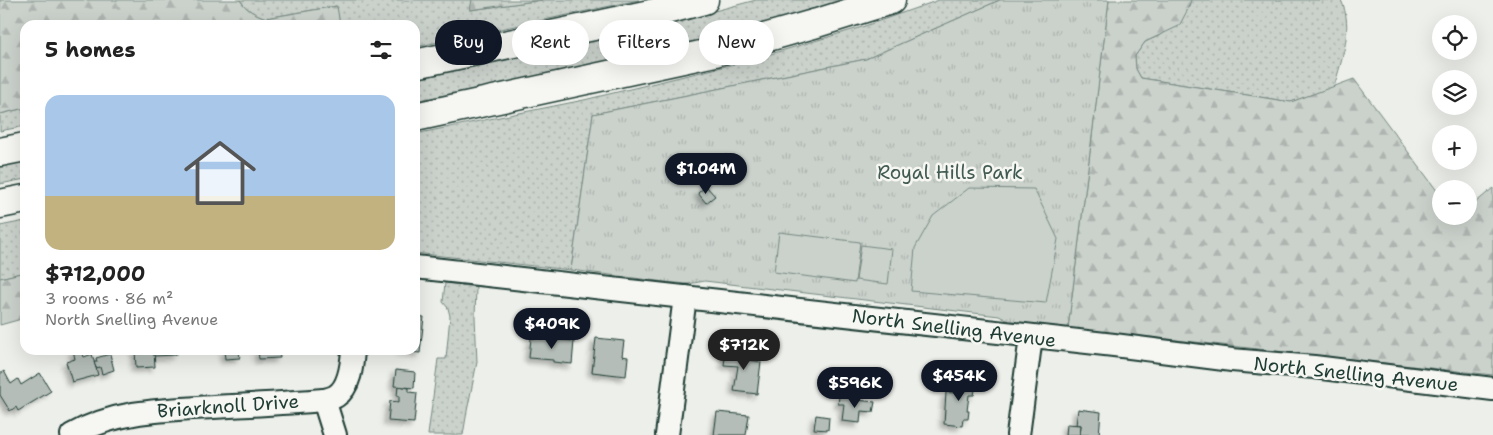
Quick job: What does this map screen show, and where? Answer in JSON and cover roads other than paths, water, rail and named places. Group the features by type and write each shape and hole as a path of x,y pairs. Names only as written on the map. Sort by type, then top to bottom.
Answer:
{"highway":[{"path":"420,63 655,13 704,0"},
{"path":"420,116 715,52 891,0"},
{"path":"0,152 20,148"},
{"path":"0,204 20,199"}],"street":[{"name":"North Snelling Avenue","path":"420,268 1114,345 1232,360 1314,367 1493,389"},
{"path":"667,435 685,297"},
{"path":"1018,435 1031,337"},
{"name":"Briarknoll Drive","path":"72,435 87,427 113,418 148,411 324,400 338,395 347,382 352,366 353,355"},
{"path":"324,400 335,435"}],"park label":[{"name":"Royal Hills Park","path":"950,172"}]}
